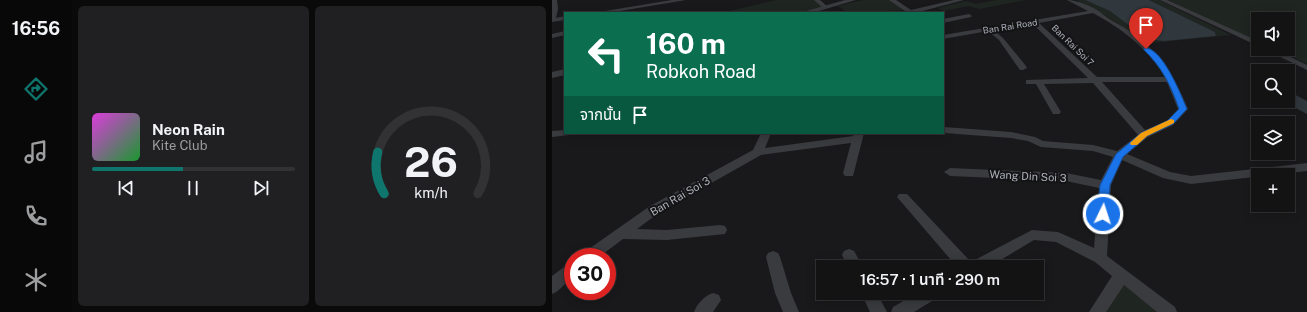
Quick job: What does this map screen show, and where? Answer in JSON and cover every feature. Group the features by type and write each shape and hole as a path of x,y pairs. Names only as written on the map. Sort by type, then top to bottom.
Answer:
{"street":[{"path":"554,0 555,9 552,20 564,18"},
{"path":"635,0 636,7"},
{"path":"603,12 684,0"},
{"path":"816,0 825,7"},
{"path":"807,12 853,0"},
{"path":"892,0 911,12 961,0"},
{"path":"1070,0 1096,11 1124,29 1158,59 1170,79 1183,109 1170,123 1144,134 1120,156 1105,185 1100,258"},
{"path":"1163,0 1251,41"},
{"name":"Ban Rai Road","path":"944,35 1096,11"},
{"path":"944,21 969,16"},
{"name":"Ban Rai Soi 7","path":"1034,21 1095,80 1170,79"},
{"path":"989,29 1001,39 1023,68"},
{"path":"552,36 564,34"},
{"path":"1282,56 1307,68"},
{"path":"552,75 564,72"},
{"path":"1056,112 1034,81 1095,80 1144,134"},
{"path":"944,130 1004,134 1031,139 1042,144 1093,148 1120,156 1167,175 1191,180 1307,167"},
{"path":"552,134 564,133"},
{"path":"758,152 766,134"},
{"path":"758,152 858,136 849,173"},
{"name":"Ban Rai Soi 3","path":"601,248 655,209 758,152"},
{"name":"Wang Din Soi 3","path":"950,172 1066,177 1105,185"},
{"path":"903,197 960,260"},
{"path":"621,234 667,235 720,230"},
{"path":"988,260 1032,235 1058,238 1100,258 1169,312"},
{"path":"773,257 783,293 791,312"},
{"path":"555,280 564,274"},
{"path":"1097,312 1122,275"},
{"path":"873,300 879,312"},
{"path":"899,312 919,300"}],"shaded area":[{"path":"776,0 816,0 825,7 807,12 725,12"},
{"path":"863,0 892,0 907,10 847,12 838,6"},
{"path":"996,0 1026,0 979,9 968,6 944,11 937,8 967,1 976,4"},
{"path":"1076,0 1085,0 1110,11 1148,40 1166,41 1216,36 1215,32 1149,0 1159,0 1231,35 1142,44 1111,19"},
{"path":"1085,0 1149,0 1215,32 1216,36 1165,41 1148,40 1110,11"},
{"path":"1165,0 1307,0 1307,64 1289,56 1295,56 1295,12 1251,12 1251,39"},
{"path":"1295,95 1307,101 1307,114 1295,108"},
{"path":"1122,275 1169,312 1097,312"}],"slow traffic":[{"path":"1134,143 1144,134 1171,122"}],"route":[{"path":"1103,214 1105,185 1120,156 1144,134 1170,123 1183,109 1173,83 1158,59 1146,49"}]}
